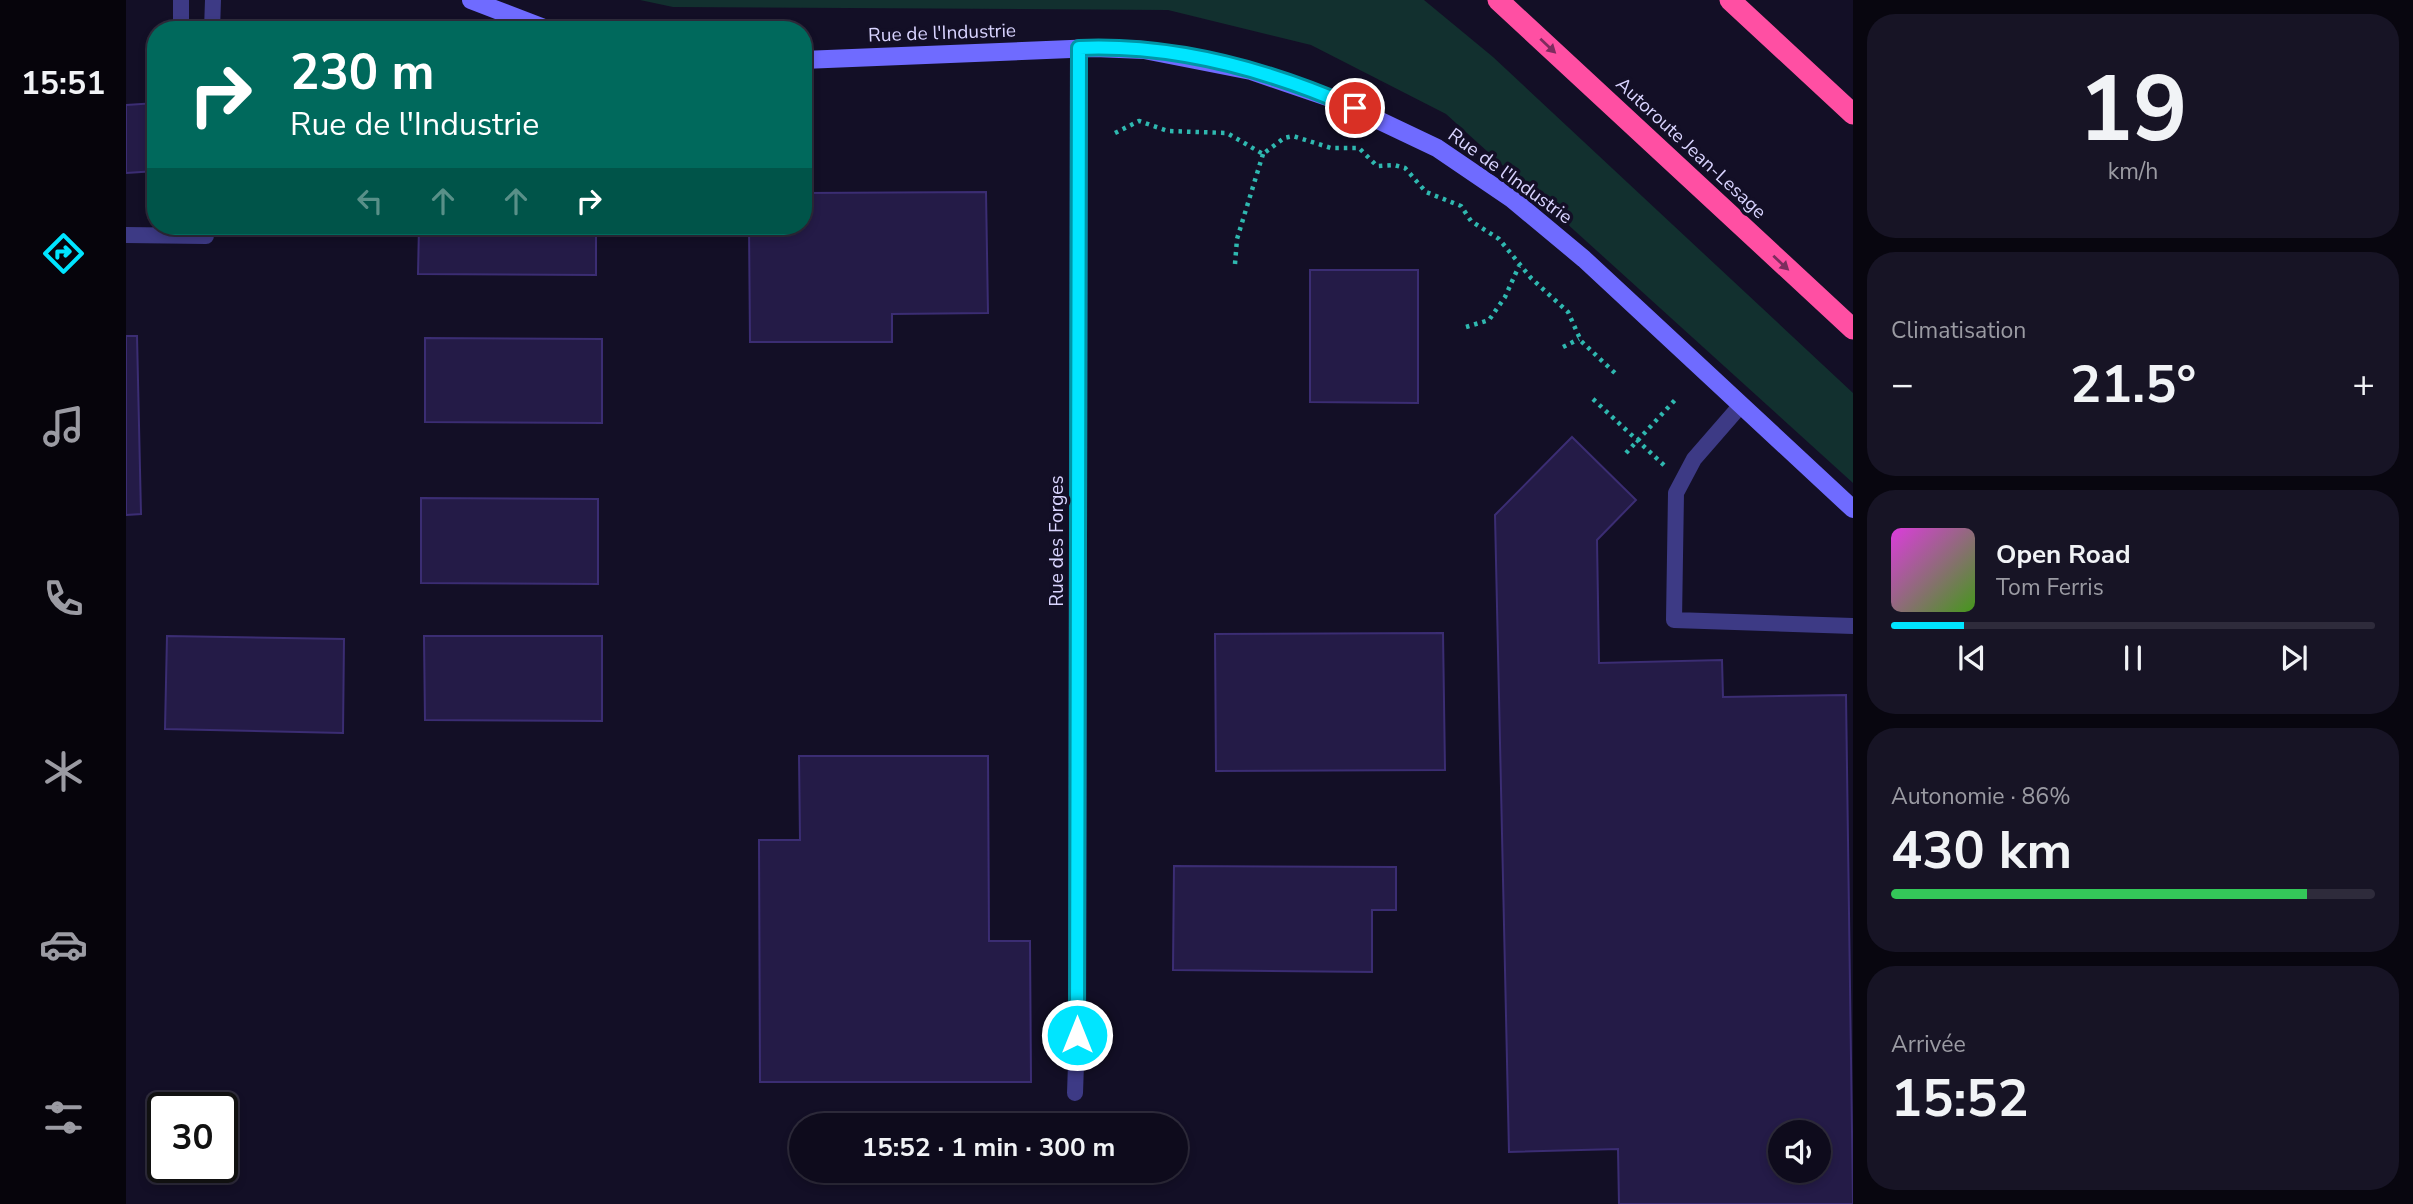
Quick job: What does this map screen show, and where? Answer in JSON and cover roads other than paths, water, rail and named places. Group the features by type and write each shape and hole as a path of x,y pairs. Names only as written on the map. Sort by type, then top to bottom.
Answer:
{"highway":[{"name":"Autoroute Jean-Lesage","path":"1498,0 1853,329"},
{"path":"1730,0 1853,114"},
{"path":"1751,0 1835,97"}],"street":[{"path":"471,0 526,21"},
{"name":"Rue de l'Industrie","path":"812,60 1079,48 1170,52 1251,71 1336,100 1417,137 1488,181 1561,238 1853,509"},
{"name":"Rue des Forges","path":"1077,1035 1079,48"}],"lane":[{"path":"181,0 181,19"},
{"path":"212,21 213,0"},
{"path":"126,235 206,235"},
{"path":"1741,405 1694,459 1676,493 1674,620 1853,626"},
{"path":"1075,1093 1077,1035"}]}
